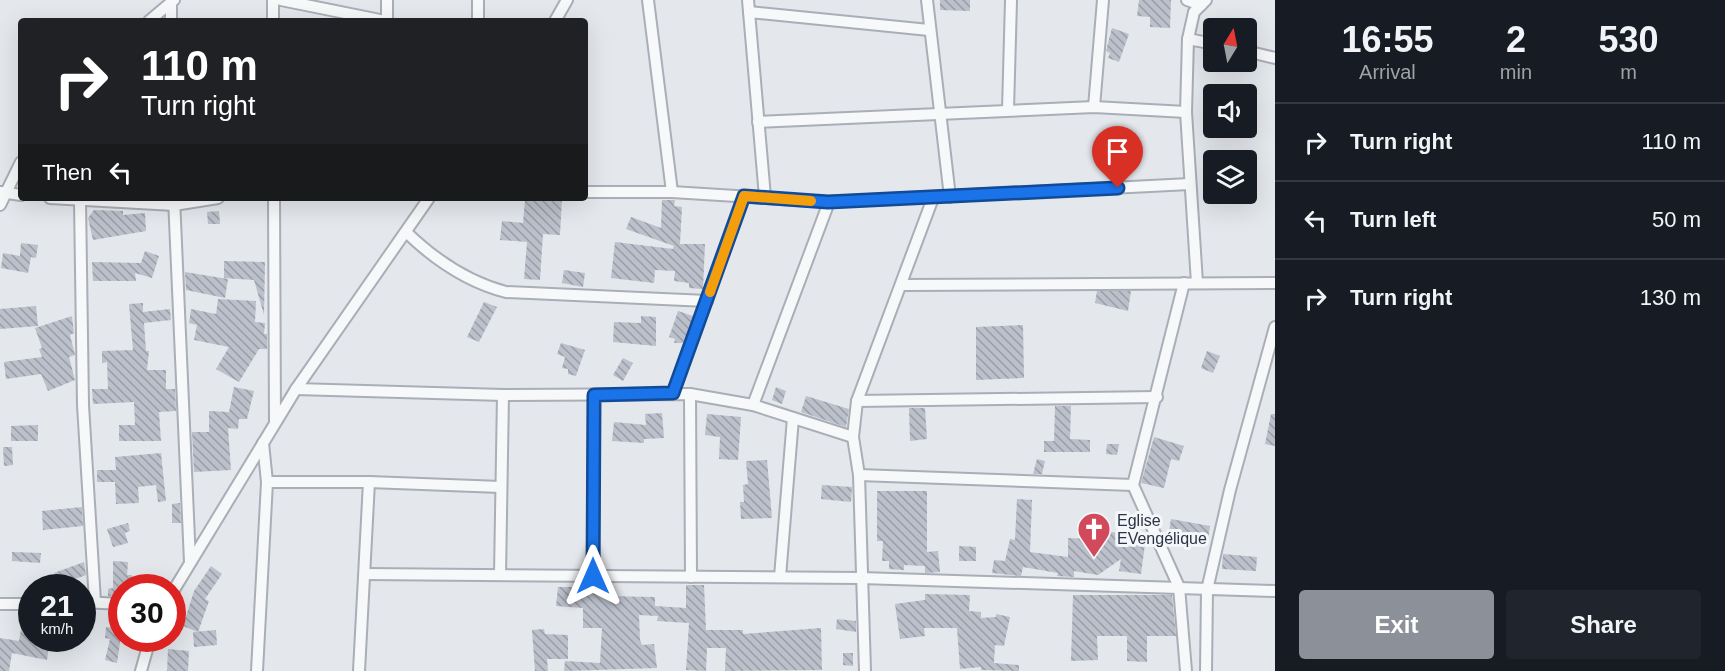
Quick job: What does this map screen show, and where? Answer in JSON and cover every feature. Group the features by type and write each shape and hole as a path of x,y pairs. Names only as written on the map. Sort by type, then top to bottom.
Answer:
{"street":[{"path":"273,0 273,18"},
{"path":"281,0 372,18"},
{"path":"386,18 387,0"},
{"path":"478,0 478,18"},
{"path":"557,18 567,0"},
{"path":"648,0 672,192"},
{"path":"748,0 765,197"},
{"path":"927,0 950,197"},
{"path":"1008,110 1011,0"},
{"path":"1094,107 1103,0"},
{"path":"1187,0 1204,2 1190,22 1186,112 1197,283"},
{"path":"153,18 173,2"},
{"path":"171,18 173,2"},
{"path":"749,12 929,30"},
{"path":"1188,39 1203,42"},
{"path":"1257,54 1275,58"},
{"path":"758,122 1094,107 1186,112"},
{"path":"0,205 2,192 18,167"},
{"path":"588,192 672,192 828,202 1190,184"},
{"path":"2,192 18,195"},
{"path":"673,393 744,196"},
{"path":"866,671 859,475 853,437 857,401 933,198"},
{"path":"92,574 83,405 80,201 174,201 190,562"},
{"path":"274,201 275,423"},
{"path":"183,574 296,389 427,201"},
{"path":"753,405 828,202"},
{"path":"406,232 429,254 451,269 478,283 506,292 707,301"},
{"path":"1184,283 1134,485 1179,586 1186,671"},
{"path":"902,285 1275,283"},
{"path":"1206,671 1207,590 1230,490 1275,327"},
{"path":"296,389 503,395 690,394 753,405 853,437"},
{"path":"690,394 692,577"},
{"path":"500,575 503,395"},
{"path":"593,576 594,395"},
{"path":"857,401 1156,397"},
{"path":"780,577 793,418"},
{"path":"257,671 267,482 263,443"},
{"path":"859,475 1134,485"},
{"path":"267,482 369,482 501,487"},
{"path":"359,671 369,482"},
{"path":"364,574 861,578 1179,586 1207,590 1275,591"},
{"path":"0,604 18,604"},
{"path":"141,671 146,652"}],"building":[{"path":"940,0 970,0 970,11 940,10"},
{"path":"1139,0 1171,0 1170,28 1150,27 1150,17 1137,16"},
{"path":"1112,28 1129,34 1119,62 1108,58 1110,53 1106,51"},
{"path":"662,200 675,200 674,206 682,207 680,244 705,244 703,289 689,288 689,283 674,281 675,271 655,270 654,283 611,278 615,242 673,249 674,246 626,229 631,217 661,228"},
{"path":"525,201 562,201 560,235 543,234 540,280 524,279 527,242 500,240 502,221 523,223"},
{"path":"94,210 123,211 123,215 145,213 146,231 93,240 88,218"},
{"path":"219,211 220,224 208,224 207,212"},
{"path":"21,243 38,245 36,258 31,257 28,273 1,268 3,253 20,256"},
{"path":"145,251 159,256 152,278 135,273 136,281 93,281 92,262 141,263"},
{"path":"224,261 265,262 264,315 254,280 224,278"},
{"path":"564,270 585,273 583,287 562,283"},
{"path":"185,272 228,279 225,298 186,290"},
{"path":"1097,291 1131,291 1128,311 1095,303"},
{"path":"218,299 256,301 255,322 265,323 264,334 267,334 267,349 259,349 239,382 216,369 229,347 194,340 197,325 189,323 191,309 216,314"},
{"path":"484,302 497,307 479,342 467,337"},
{"path":"143,303 143,312 170,309 171,320 144,323 146,351 149,351 147,370 166,370 166,389 175,389 176,411 159,412 161,441 119,441 119,425 135,425 134,402 93,404 92,389 108,389 107,362 102,363 102,351 133,350 129,304"},
{"path":"36,306 38,326 0,329 0,309"},
{"path":"678,311 693,316 683,343 674,343 675,339 669,337"},
{"path":"72,316 74,333 70,335 75,355 69,357 75,380 48,391 41,374 6,379 4,362 42,357 39,349 42,348 35,328"},
{"path":"641,316 656,317 656,346 613,342 614,322 641,323"},
{"path":"1023,325 1024,378 976,380 976,327"},
{"path":"561,343 585,350 576,376 568,374 568,369 562,368 565,357 557,354"},
{"path":"1207,351 1220,356 1213,373 1201,368"},
{"path":"623,358 633,363 623,381 613,375"},
{"path":"234,387 254,391 247,419 239,419 238,429 228,428 231,470 194,472 192,432 209,432 209,411 229,412"},
{"path":"776,387 786,391 782,404 772,400"},
{"path":"806,396 849,409 846,427 801,412"},
{"path":"1055,406 1071,406 1070,439 1090,440 1090,452 1044,452 1044,441 1054,441"},
{"path":"909,408 925,408 927,439 910,441"},
{"path":"662,413 664,438 644,439 644,443 612,441 614,422 646,425 645,414"},
{"path":"707,414 741,417 738,460 719,459 720,437 705,435"},
{"path":"1271,414 1275,414 1275,446 1265,444"},
{"path":"38,425 38,441 11,441 11,426"},
{"path":"1154,437 1184,446 1179,461 1171,459 1164,488 1141,483"},
{"path":"1107,444 1119,444 1117,455 1106,454"},
{"path":"3,447 12,447 13,465 4,466"},
{"path":"161,453 166,501 158,502 156,485 138,487 139,503 116,504 115,482 97,482 97,470 116,470 115,457"},
{"path":"1037,459 1045,461 1042,474 1033,474"},
{"path":"767,460 772,518 741,519 740,502 744,502 743,485 748,484 746,461"},
{"path":"822,485 852,487 851,502 821,499"},
{"path":"877,491 927,491 927,552 938,551 940,572 925,573 925,566 904,565 904,570 889,569 889,561 882,561 883,541 877,541"},
{"path":"1017,499 1032,500 1030,552 1068,557 1068,538 1090,539 1091,529 1146,537 1141,574 1119,571 1121,559 1098,575 1074,571 1074,577 1057,576 1058,573 1023,567 1021,576 992,573 994,560 1005,561 1010,539 1015,540"},
{"path":"180,503 181,523 172,523 172,504"},
{"path":"82,507 83,526 43,530 42,511"},
{"path":"1171,519 1210,526 1207,545 1168,538"},
{"path":"128,523 130,531 125,533 128,543 113,547 107,529"},
{"path":"959,546 976,547 976,561 959,561"},
{"path":"12,552 41,553 40,563 12,561"},
{"path":"1223,554 1257,557 1256,571 1222,569"},
{"path":"113,561 128,562 127,574 113,574"},
{"path":"84,562 86,574 54,573"},
{"path":"211,566 222,574 205,599 209,601 198,632 186,627 186,616 194,591"},
{"path":"686,585 704,585 706,630 743,630 743,634 821,628 822,670 725,671 726,648 707,648 706,671 686,670 689,623 657,621 658,616 639,615 640,640 642,645 654,644 657,668 564,671 565,661 600,663 602,628 583,628 583,608 556,606 558,587 605,587 604,596 655,597 655,606 686,608"},
{"path":"925,594 970,595 969,611 981,612 981,618 996,617 996,614 1010,617 1004,646 995,645 994,663 1019,665 1019,671 981,670 981,667 960,669 957,628 924,628 925,636 900,639 895,604 925,600"},
{"path":"1073,595 1172,595 1176,636 1147,636 1147,662 1127,661 1127,636 1097,636 1098,660 1071,661"},
{"path":"837,619 856,621 856,632 836,629"},
{"path":"106,627 108,627 108,639 105,638"},
{"path":"544,629 545,634 568,635 568,659 547,659 548,671 535,671 532,630"},
{"path":"216,630 217,645 194,647 193,632"},
{"path":"0,638 18,641 18,652 48,652 47,660 12,653 9,671 0,671"},
{"path":"108,647 108,652 119,652 117,663 105,660"},
{"path":"189,651 188,671 167,671 168,652"},
{"path":"843,653 853,653 853,666 843,665"}],"slow traffic":[{"path":"710,292 744,196 811,201"}],"place":[{"name":"Eglise EVengélique","path":"1094,558"}],"route":[{"path":"593,576 594,395 673,393 744,196 828,202 1118,188"}]}
